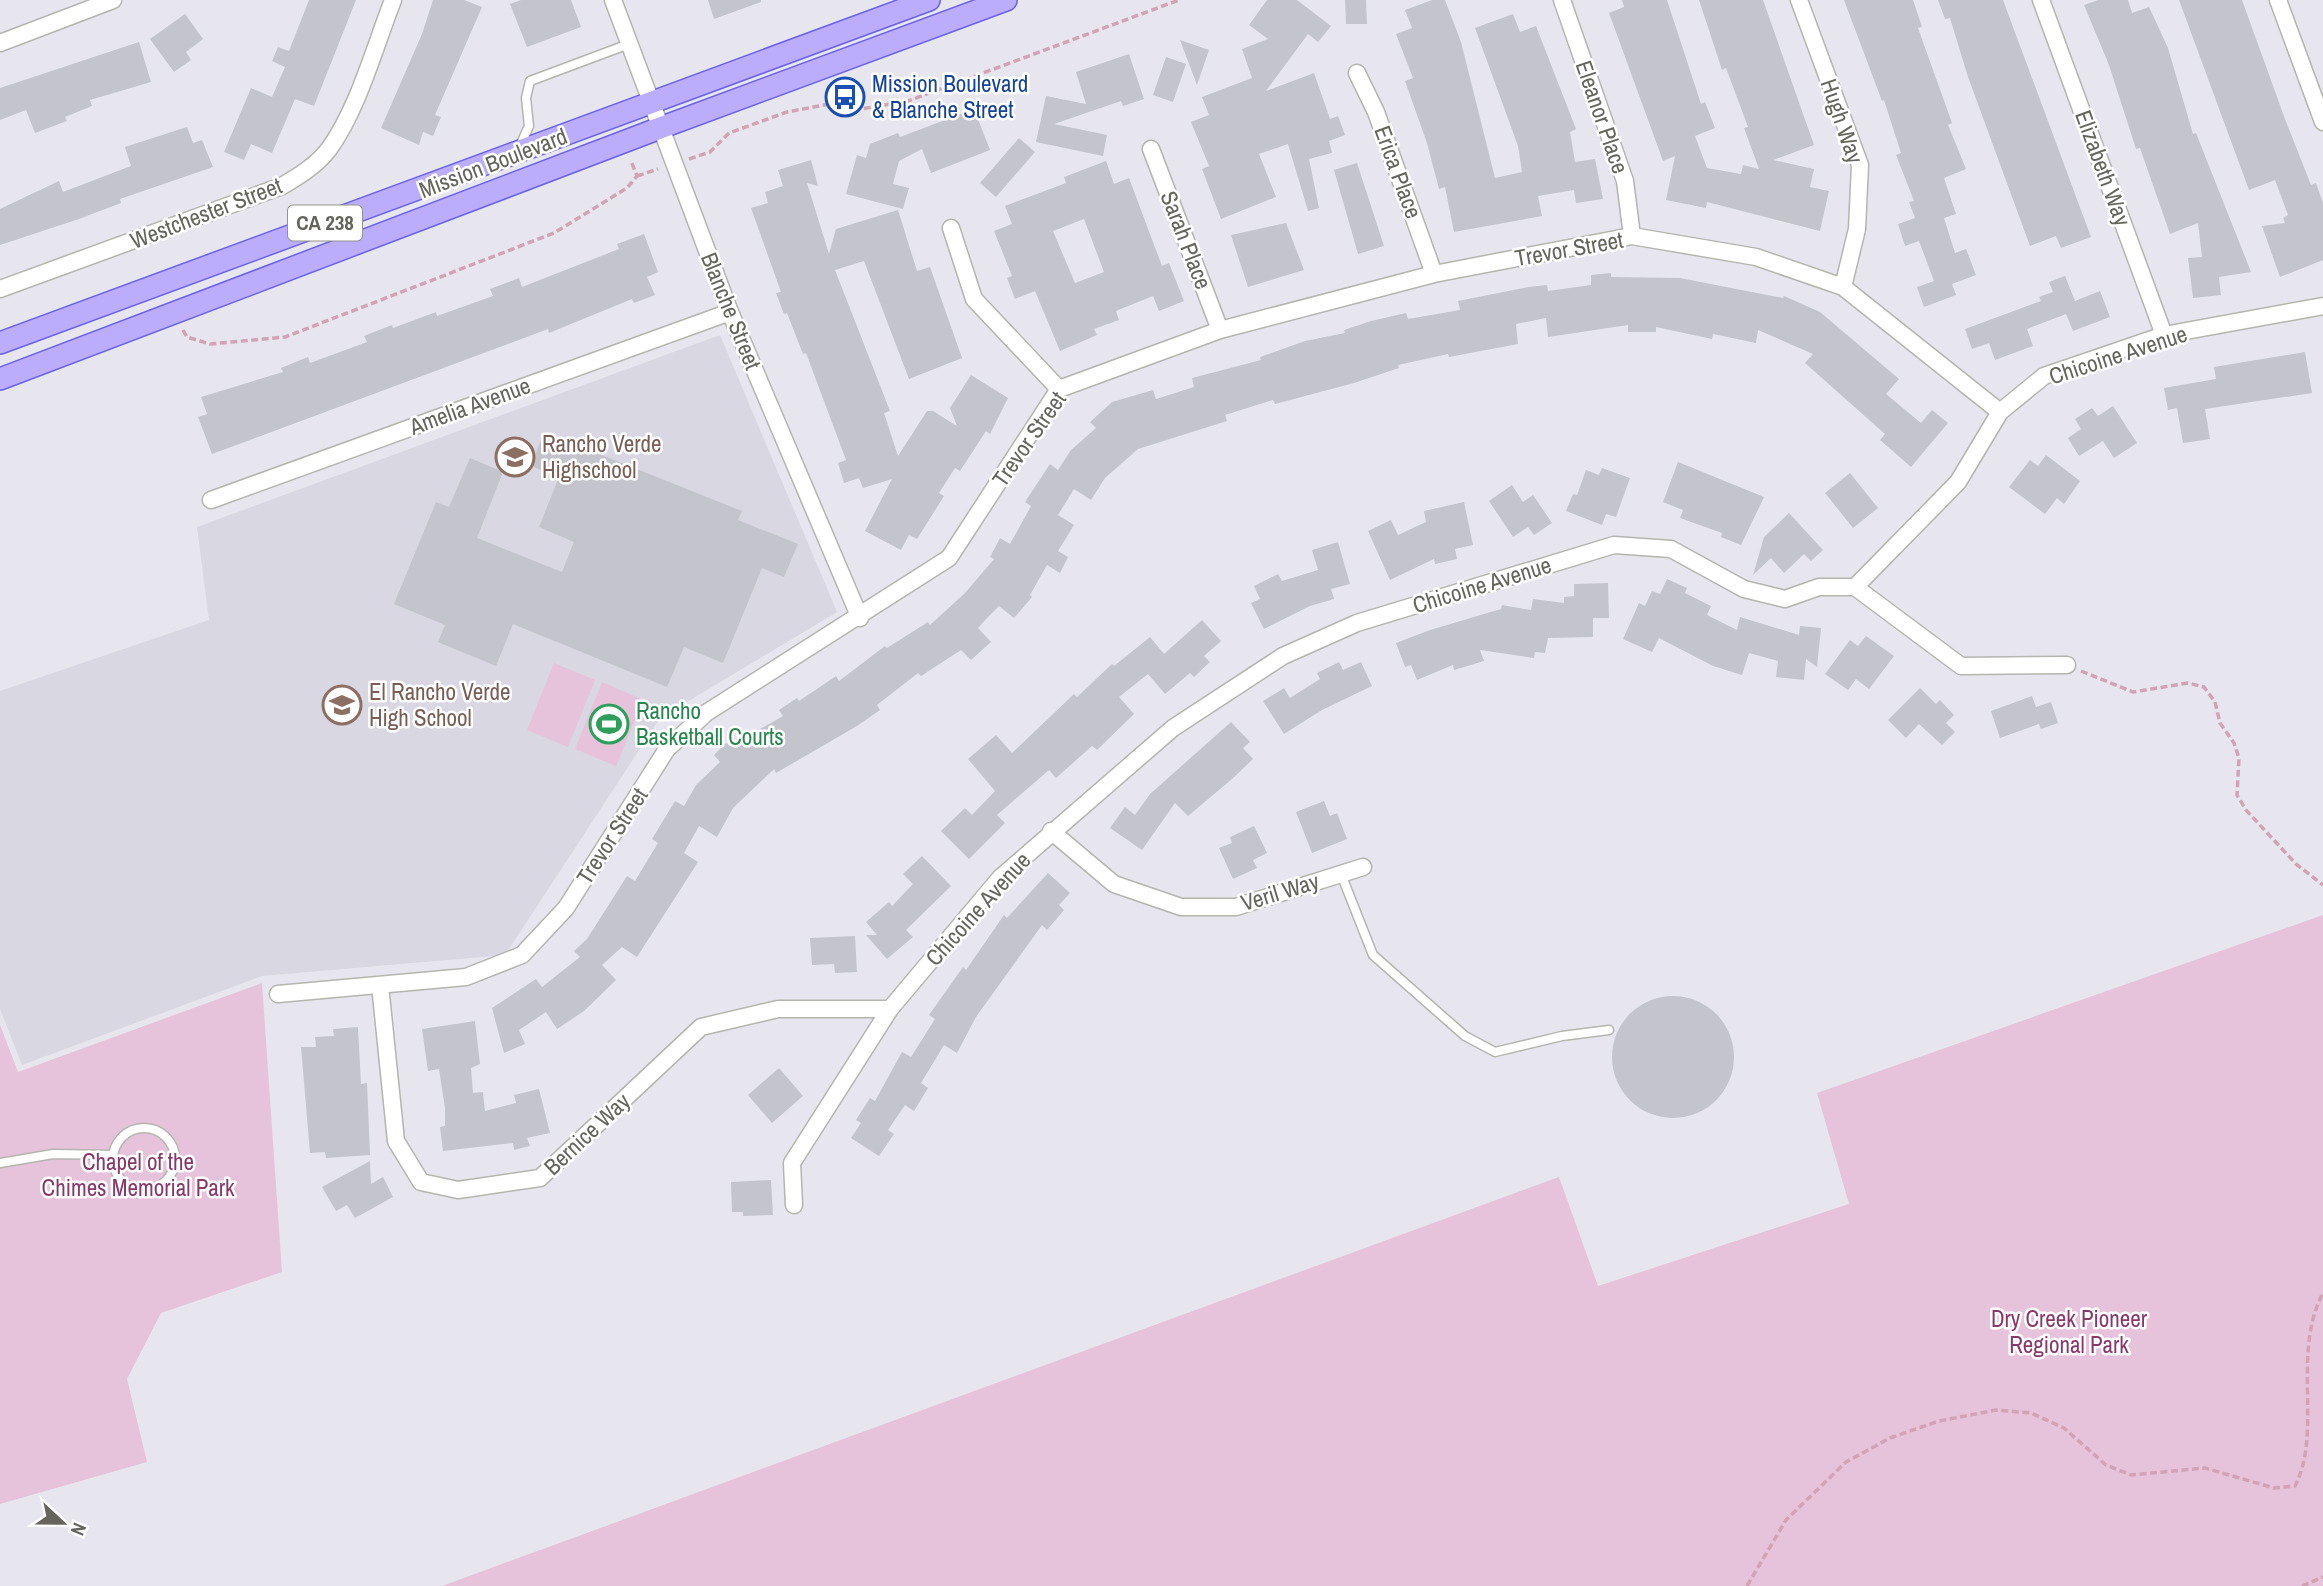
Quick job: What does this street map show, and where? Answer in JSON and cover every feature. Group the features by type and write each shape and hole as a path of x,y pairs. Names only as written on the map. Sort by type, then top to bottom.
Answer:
{"main road":[{"name":"Mission Boulevard","path":"0,343 929,0"},
{"name":"Mission Boulevard","path":"0,379 623,141 1006,0"}],"street":[{"path":"0,43 114,0"},
{"name":"Westchester Street","path":"0,289 282,186 306,171 328,151 343,126 393,0"},
{"name":"Blanche Street","path":"612,0 730,312 860,618"},
{"name":"Eleanor Place","path":"1562,0 1625,181 1632,236"},
{"name":"Hugh Way","path":"1799,0 1860,165 1857,229 1843,287"},
{"name":"Elizabeth Way","path":"2041,0 2164,335"},
{"path":"2278,0 2323,122"},
{"name":"Erica Place","path":"1357,73 1376,112 1434,274"},
{"name":"Sarah Place","path":"1152,149 1220,330"},
{"path":"951,228 974,299 1059,389"},
{"name":"Trevor Street","path":"278,994 466,977 522,955 566,908 667,749 706,713 860,618 949,558 1059,389 1220,330 1434,274 1632,236 1756,257 1843,287 2000,412"},
{"name":"Chicoine Avenue","path":"794,1205 792,1163 890,1009 1000,878 1051,831 1173,728 1283,656 1357,623 1614,545 1671,549 1744,589 1785,599 1819,587 1855,587 1958,482 2000,412 2043,376 2164,335 2323,306"},
{"name":"Amelia Avenue","path":"211,500 730,312"},
{"path":"1855,587 1961,666 2067,665"},
{"name":"Veril Way","path":"1051,831 1114,884 1181,907 1237,907 1363,867"},
{"name":"Bernice Way","path":"380,985 396,1141 421,1182 458,1190 540,1178 701,1027 778,1009 890,1009"}],"lane":[{"path":"517,153 529,126 526,98 530,81 629,44"},
{"path":"1341,874 1373,955 1465,1036 1494,1052 1562,1036 1609,1030"},
{"path":"148,1128 160,1132 169,1140 175,1163 163,1184 140,1190 119,1178 113,1155 125,1134 148,1128"},
{"path":"0,1163 53,1154 113,1155"}],"path":[{"path":"173,313 187,337 210,344 285,337 554,233 627,188 637,176 710,152 729,133 787,112 835,103 861,109 908,101 1179,0"},
{"path":"623,141 637,176"},
{"path":"2067,665 2133,692 2188,683 2204,687 2215,702 2220,723 2234,743 2239,758 2237,794 2246,810 2296,864 2323,885"},
{"path":"2314,1400 2312,1337 2323,1293"},
{"path":"1747,1586 1786,1520 1846,1462 1890,1438 1938,1421 1996,1410 2031,1413 2064,1428 2106,1465 2132,1475 2205,1468 2274,1488 2295,1486 2308,1471 2312,1450"},
{"path":"2302,1586 2323,1577"}],"shaded area":[{"name":"El Rancho Verde High School","path":"720,335 837,612 660,718 505,955 262,976 22,1065 0,1009 0,691 209,620 197,527"}],"green space":[{"name":"Rancho Basketball Courts","path":"554,663 595,680 568,747 527,730"},
{"name":"Rancho Basketball Courts","path":"602,682 643,700 616,766 575,749"},
{"name":"Dry Creek Pioneer Regional Park","path":"2323,915 2323,1586 442,1586 1559,1177 1598,1286 1849,1204 1817,1093"},
{"name":"Chapel of the Chimes Memorial Park","path":"262,983 282,1272 161,1313 127,1379 147,1462 0,1504 0,1025 18,1072"}],"building":[{"path":"309,0 356,0 314,106 295,99 272,153 251,144 244,160 224,152 251,88 272,97 285,67 272,61 278,47 289,51"},
{"path":"433,0 464,0 482,7 435,115 441,117 433,136 423,132 419,145 381,128 422,34"},
{"path":"521,0 571,0 581,27 527,47 510,4"},
{"path":"708,0 761,0 761,2 714,19"},
{"path":"1267,0 1297,0 1331,26 1318,42 1308,34 1266,91 1314,73 1330,119 1338,116 1345,135 1329,141 1332,153 1309,159 1319,208 1308,211 1288,144 1259,154 1276,197 1221,219 1202,169 1209,166 1191,122 1209,115 1202,97 1252,78 1242,49 1268,39 1249,25"},
{"path":"1345,0 1366,0 1367,24 1346,24"},
{"path":"1432,0 1445,0 1461,42 1495,178 1522,172 1518,146 1475,28 1513,14 1520,32 1536,26 1576,129 1570,132 1575,162 1595,159 1603,199 1576,203 1574,190 1538,196 1542,216 1454,232 1445,187 1439,189 1427,143 1405,81 1413,78 1396,34 1412,28 1405,10"},
{"path":"1622,0 1667,0 1701,104 1705,102 1715,128 1695,136 1707,168 1741,174 1743,165 1759,169 1744,128 1748,127 1726,68 1722,70 1699,0 1763,0 1814,145 1773,160 1814,169 1810,187 1829,191 1820,231 1707,202 1706,208 1666,200 1675,156 1663,161 1609,13 1624,7"},
{"path":"1844,0 1913,0 1922,27 1918,28 1952,123 1948,125 1966,169 1944,178 1956,214 1944,218 1955,253 1966,249 1976,275 1952,284 1956,295 1924,307 1917,287 1934,281 1919,241 1905,246 1898,224 1915,218 1909,202 1914,201 1896,155 1901,153 1884,100 1882,101"},
{"path":"1938,0 2003,0 2091,237 2061,248 2056,236 2030,246 1968,77 1950,18 1945,19"},
{"path":"2098,0 2128,0 2132,13 2149,7 2168,48 2193,134 2196,133 2251,272 2219,277 2221,295 2193,298 2188,258 2202,257 2198,223 2170,234 2140,148 2136,149 2109,65 2084,5"},
{"path":"2179,0 2242,0 2311,185 2316,183 2323,203 2323,260 2280,277 2262,226 2285,223 2283,218 2288,215 2275,180 2249,190"},
{"path":"185,14 203,39 186,52 191,60 174,72 150,39"},
{"path":"1180,40 1209,50 1197,85"},
{"path":"139,42 151,82 90,100 92,106 65,117 67,121 35,133 26,110 0,120 0,88"},
{"path":"1129,54 1144,99 1123,106 1121,101 1054,124 1107,135 1103,156 1036,142 1046,96 1086,104 1076,72"},
{"path":"1166,57 1186,64 1173,102 1153,95"},
{"path":"974,109 990,150 931,173 922,149 899,161 893,184 909,188 903,209 846,194 857,155 866,158 870,144 898,133 900,137"},
{"path":"187,127 193,143 202,140 213,167 120,199 121,203 79,219 0,245 0,209 59,181 63,192 131,166 125,147"},
{"path":"1019,138 1035,152 996,197 980,183"},
{"path":"811,160 818,186 807,183 829,254 836,229 898,210 917,271 930,267 962,358 909,379 864,261 835,270 890,411 884,413 898,456 927,411 933,411 957,426 950,408 971,375 1008,398 990,434 986,431 960,471 955,468 939,493 944,496 917,539 909,535 901,550 865,531 892,479 863,488 859,478 844,483 838,463 846,460 806,353 803,354 776,293 781,292 751,208 768,203 765,192 783,186 778,170"},
{"path":"1106,161 1114,184 1129,178 1162,266 1169,263 1184,301 1159,311 1153,296 1116,311 1119,320 1094,329 1097,335 1060,351 1035,291 1015,299 1007,278 1012,276 994,231 1012,224 1005,206 1066,183 1064,177","holes":["1084,219 1104,272 1075,283 1053,231"]},
{"path":"1357,163 1384,246 1358,254 1334,170"},
{"path":"1286,223 1304,270 1248,287 1231,235"},
{"path":"644,234 658,272 647,277 655,295 634,303 632,299 549,333 548,329 212,454 198,417 207,414 201,397 283,372 281,368 308,357 310,363 367,342 364,336 392,325 393,328 436,312 437,316 493,296 490,289 519,278 522,287 619,249 617,244"},
{"path":"1611,273 1611,277 1680,278 1783,298 1784,296 1820,312 1899,379 1886,394 1921,423 1932,410 1948,423 1911,467 1880,440 1885,434 1805,363 1813,354 1758,330 1756,343 1713,334 1712,339 1656,327 1656,332 1628,332 1628,325 1548,337 1546,318 1516,324 1518,344 1449,357 1448,354 1398,365 1399,368 1354,383 1275,404 1273,400 1225,415 1227,421 1138,449 1105,478 1091,500 1074,489 1058,515 1074,525 1058,551 1068,557 1060,573 1047,565 1030,595 1032,597 1014,618 999,606 987,618 978,628 991,642 971,660 961,650 921,676 918,673 877,705 880,710 857,726 776,773 774,769 733,808 717,837 699,826 684,853 698,862 637,957 622,947 602,965 616,980 584,1011 557,1029 546,1012 519,1030 525,1044 504,1053 492,1008 536,979 542,987 580,957 574,951 587,939 627,876 635,881 658,843 652,839 675,801 684,806 696,785 720,762 714,755 726,743 730,746 783,716 779,710 797,698 799,701 836,676 839,681 885,646 887,648 928,622 930,625 965,593 994,559 990,557 1000,538 1010,544 1031,506 1025,502 1050,464 1058,470 1071,450 1096,428 1090,422 1112,402 1153,390 1156,399 1194,387 1192,378 1261,360 1260,357 1305,341 1345,333 1344,330 1371,321 1406,313 1408,319 1460,310 1458,301 1529,287 1547,285 1548,291 1591,285 1591,275"},
{"path":"2065,276 2075,301 2100,291 2110,317 2073,331 2066,314 2027,329 2033,346 1995,360 1989,343 1972,349 1965,329 2041,301 2039,297 2053,292 2049,282"},
{"path":"2305,352 2312,393 2205,409 2210,439 2183,443 2177,408 2168,410 2164,388 2216,379 2214,367"},
{"path":"2113,406 2137,443 2114,458 2103,441 2079,456 2068,438 2081,429 2075,419 2092,408 2098,416"},
{"path":"544,432 742,511 738,520 798,544 784,577 762,568 723,663 684,647 667,687 513,624 496,666 438,642 445,625 394,604 436,502 449,507 470,458 503,472 477,538 562,572 574,542 539,527 559,477 531,466"},
{"path":"2046,455 2080,481 2064,504 2057,498 2045,514 2009,487 2030,460 2038,466"},
{"path":"1678,462 1764,497 1741,545 1721,537 1722,533 1680,518 1683,510 1663,502"},
{"path":"1602,468 1630,478 1616,517 1606,514 1602,525 1566,511 1573,494 1577,495 1586,470 1599,475"},
{"path":"1850,473 1878,508 1853,528 1825,493"},
{"path":"1512,485 1523,502 1533,495 1552,523 1534,535 1528,527 1513,537 1489,501"},
{"path":"1464,502 1473,545 1455,549 1457,559 1435,564 1434,559 1390,580 1368,531 1391,520 1398,535 1426,522 1424,511"},
{"path":"1789,513 1823,550 1811,561 1804,554 1784,573 1771,558 1753,575 1764,537"},
{"path":"1338,542 1350,584 1331,589 1334,599 1310,606 1264,629 1251,603 1260,599 1254,586 1278,574 1282,581 1318,570 1312,550"},
{"path":"1667,579 1687,588 1685,593 1711,606 1707,615 1737,630 1740,617 1799,635 1800,626 1821,628 1817,667 1806,659 1804,680 1776,677 1778,661 1749,653 1742,675 1713,666 1659,638 1652,652 1623,639 1639,603 1645,606 1652,591 1660,594"},
{"path":"1608,583 1609,618 1593,618 1593,637 1548,638 1545,653 1535,652 1534,658 1480,650 1484,661 1454,670 1453,665 1417,680 1411,665 1405,667 1396,643 1501,609 1502,605 1531,610 1533,599 1564,603 1564,597 1574,596 1574,584"},
{"path":"1202,620 1221,641 1204,656 1210,662 1194,677 1190,673 1165,694 1148,674 1119,697 1134,714 1097,750 1092,746 1056,778 1049,770 997,815 1005,823 969,859 941,831 965,808 972,815 995,791 968,759 996,735 1012,753 1074,694 1077,697 1112,664 1114,666 1150,637 1164,654"},
{"path":"1866,636 1894,656 1869,689 1856,679 1848,690 1825,674 1850,640 1858,646"},
{"path":"1339,662 1343,670 1361,662 1372,686 1322,710 1284,734 1263,701 1284,688 1290,698 1320,679 1317,673"},
{"path":"1920,688 1936,704 1940,700 1954,715 1946,723 1955,732 1942,745 1919,724 1906,738 1888,720"},
{"path":"2032,696 2036,707 2051,702 2058,723 2041,729 2039,724 2000,738 1991,711"},
{"path":"1231,722 1250,742 1243,748 1253,759 1232,779 1188,816 1175,803 1142,850 1110,828 1125,807 1135,815 1150,794"},
{"path":"1324,801 1330,816 1337,813 1347,839 1312,853 1296,812"},
{"path":"1254,826 1267,853 1253,860 1257,868 1233,879 1219,848 1232,843 1230,837"},
{"path":"922,856 951,886 906,930 913,937 887,959 866,935 877,935 866,922 889,902 892,906 913,884 903,874"},
{"path":"1048,873 1070,893 1059,905 1064,910 1047,930 1042,925 976,1017 957,1053 944,1045 921,1083 928,1088 914,1111 905,1105 888,1130 894,1134 879,1156 851,1138 861,1123 856,1120 870,1098 875,1101 902,1052 911,1057 935,1019 929,1015 963,967 966,970 1004,915 1007,918"},
{"path":"855,936 857,972 835,973 834,964 812,965 810,938"},
{"path":"1673,996 1696,1001 1716,1014 1729,1034 1734,1057 1729,1080 1716,1100 1696,1113 1673,1118 1650,1113 1630,1100 1617,1080 1612,1057 1617,1034 1630,1014 1650,1001"},
{"path":"475,1021 480,1064 471,1068 473,1093 483,1092 485,1111 516,1103 514,1095 539,1089 550,1133 527,1138 530,1146 514,1150 513,1143 443,1151 440,1127 445,1126 445,1108 439,1069 428,1071 422,1029"},
{"path":"358,1027 361,1084 367,1083 370,1155 326,1158 325,1152 310,1153 301,1047 316,1047 315,1037 334,1036 333,1029"},
{"path":"779,1068 803,1096 772,1123 748,1095"},
{"path":"370,1161 371,1184 383,1177 393,1197 355,1218 347,1205 336,1211 322,1187"},
{"path":"771,1180 773,1215 743,1216 743,1212 732,1212 731,1182"}],"place":[{"name":"Mission Boulevard & Blanche Street","path":"845,97"},
{"name":"Rancho Verde Highschool","path":"515,457"},
{"name":"El Rancho Verde High School","path":"342,705"},
{"name":"Rancho Basketball Courts","path":"609,724"}]}
